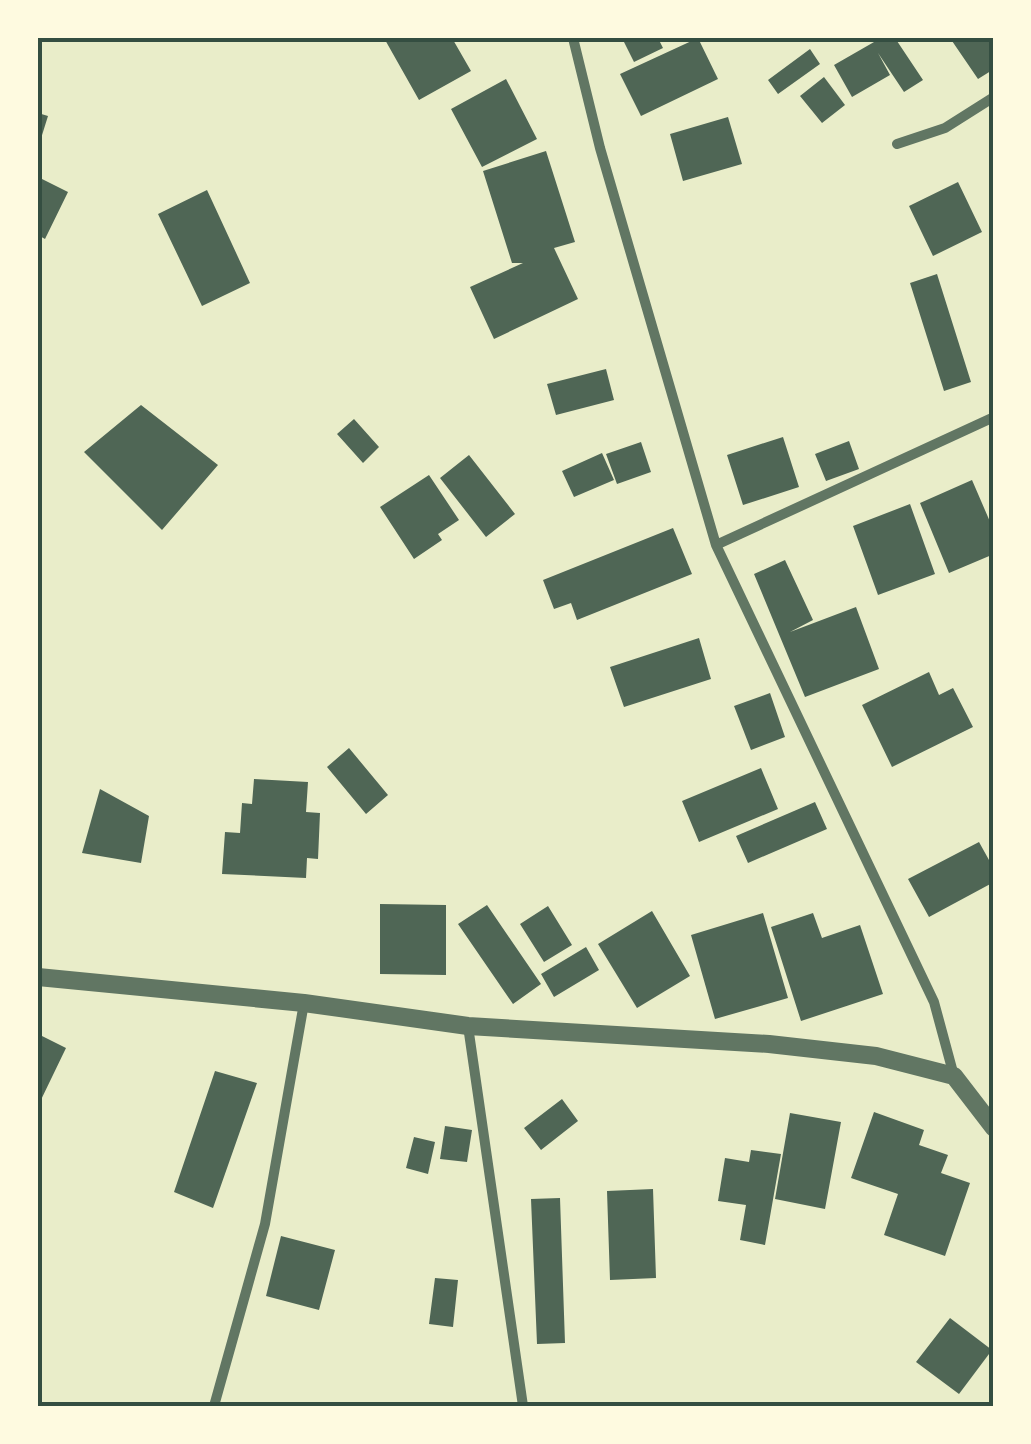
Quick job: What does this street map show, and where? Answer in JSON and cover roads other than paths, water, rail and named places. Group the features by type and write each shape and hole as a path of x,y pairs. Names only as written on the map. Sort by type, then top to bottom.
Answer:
{"street":[{"path":"572,38 600,148 716,546 934,1002 954,1076 994,1128"},
{"path":"897,144 945,128 994,97"},
{"path":"716,546 994,417"},
{"path":"38,977 304,1003 468,1026 769,1044 876,1056 954,1076"},
{"path":"214,1406 264,1224 304,1003"},
{"path":"468,1026 523,1406"}]}
